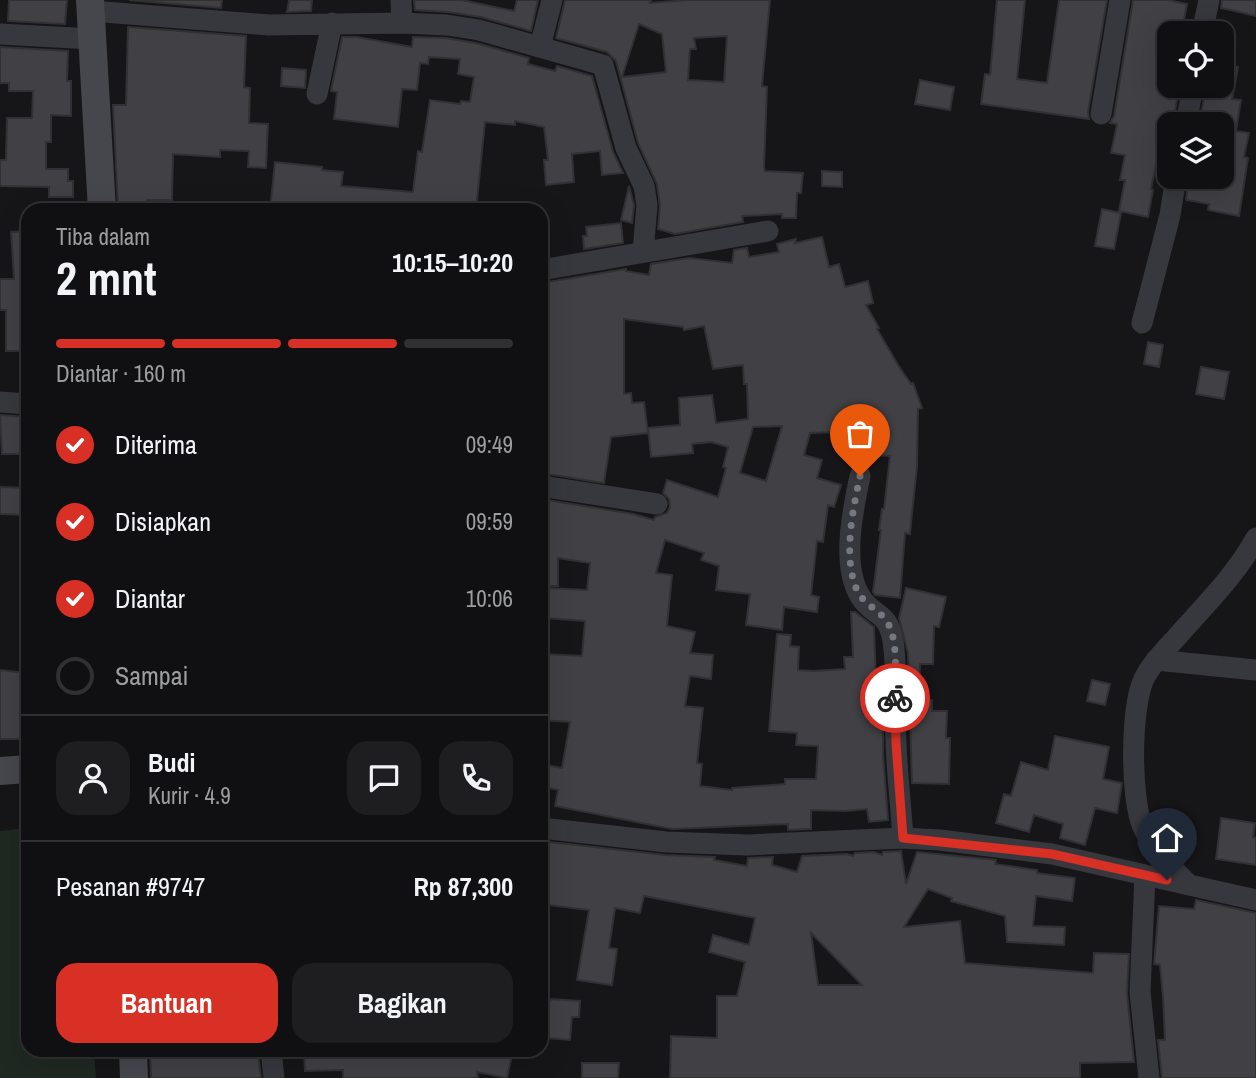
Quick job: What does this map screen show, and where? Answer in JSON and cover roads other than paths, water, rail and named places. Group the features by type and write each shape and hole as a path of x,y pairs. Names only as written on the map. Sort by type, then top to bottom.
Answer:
{"street":[{"path":"401,0 402,23"},
{"path":"540,47 552,0"},
{"path":"1101,114 1120,0"},
{"path":"1205,21 1209,0"},
{"path":"0,34 91,17 269,25 447,25 479,30 603,65 626,148 644,186 646,205 643,252"},
{"path":"91,17 102,203"},
{"path":"317,94 332,23"},
{"path":"1142,323 1174,189"},
{"path":"548,269 768,231"},
{"path":"0,402 21,404"},
{"path":"860,476 850,526 852,573 860,596 887,620 891,628 903,838"},
{"path":"548,487 657,503"},
{"path":"1189,885 1152,845 1137,808 1134,740 1139,688 1156,660 1228,579 1256,538"},
{"path":"1156,660 1256,670"},
{"path":"0,771 21,770"},
{"path":"548,829 666,842 747,845 903,838 1052,854 1256,900"},
{"path":"1145,875 1140,992 1149,1078"},
{"path":"133,1057 134,1078"},
{"path":"272,1057 274,1078"}]}
